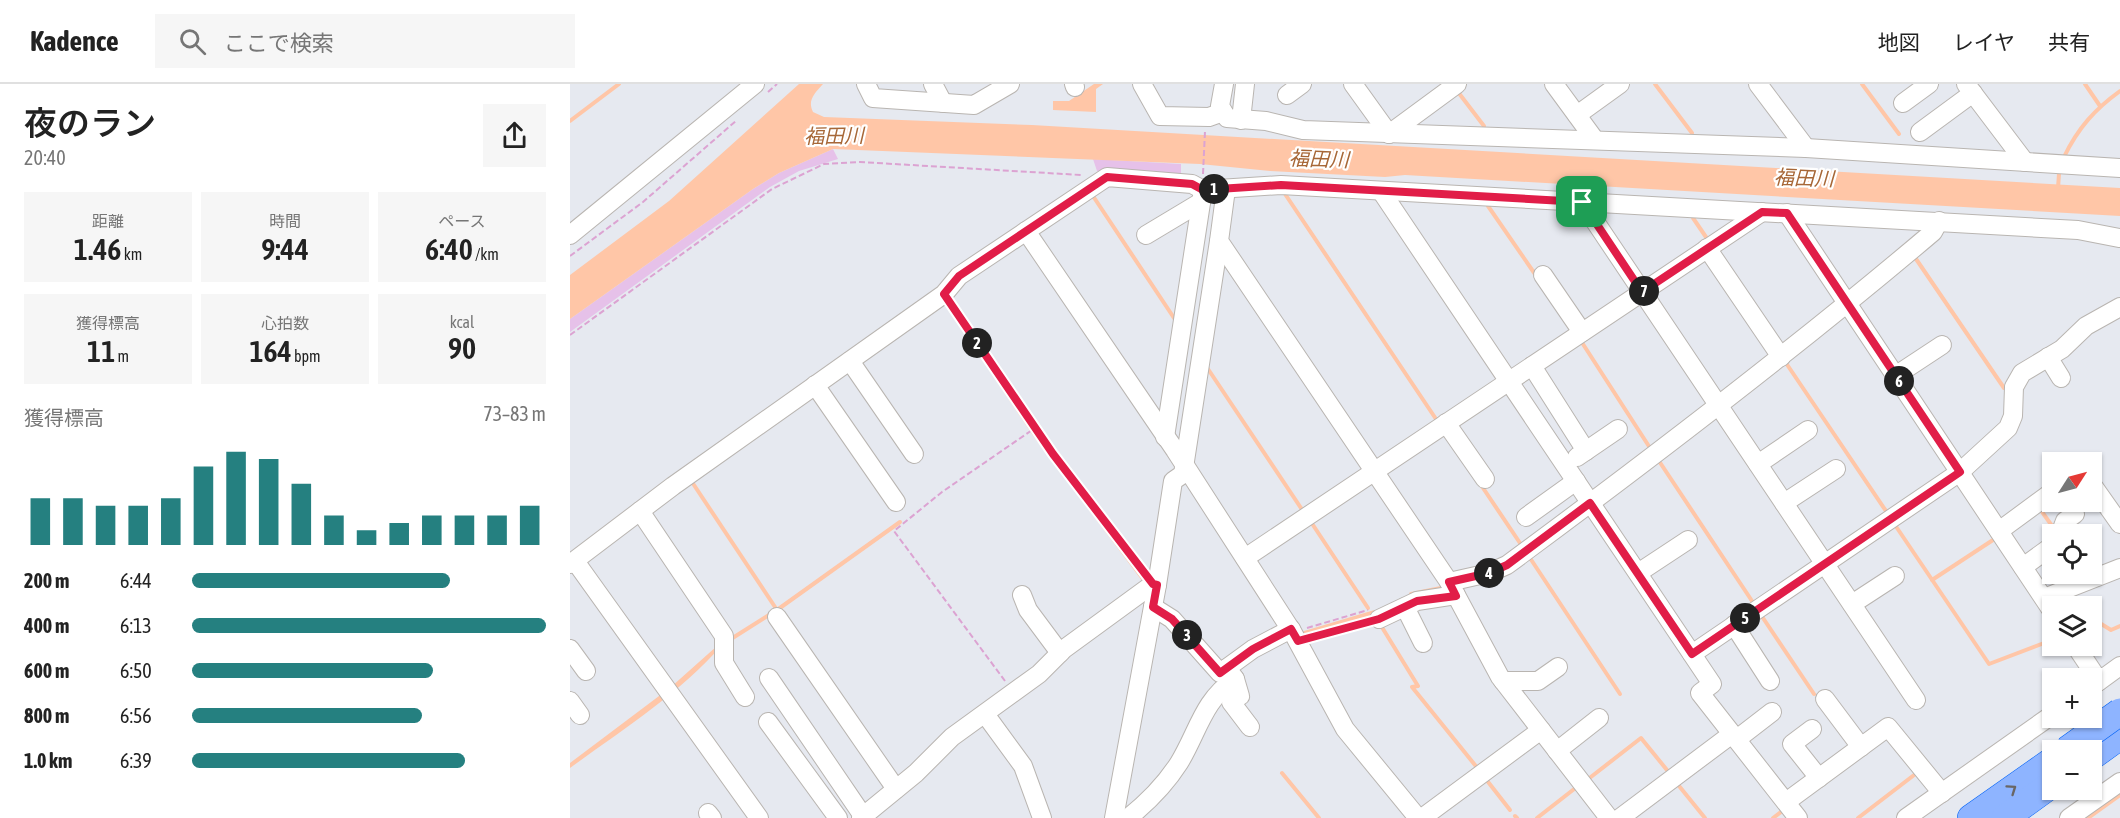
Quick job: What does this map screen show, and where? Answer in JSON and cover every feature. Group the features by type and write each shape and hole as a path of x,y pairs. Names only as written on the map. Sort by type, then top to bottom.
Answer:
{"highway":[{"path":"2081,740 2120,712"},
{"path":"2102,749 2120,736"},
{"path":"2102,760 2120,747"},
{"path":"1971,818 2042,768"},
{"path":"2005,818 2042,791"},
{"path":"2020,818 2045,800"}],"street":[{"path":"866,84 873,98 974,105 1004,85"},
{"path":"933,84 943,103"},
{"path":"1142,84 1160,116 1209,117 1223,112"},
{"path":"1224,84 1220,106 1227,118 1266,121 1304,130 1806,148 2120,168"},
{"path":"1241,120 1245,84"},
{"path":"1287,95 1302,84"},
{"path":"1353,84 1389,134"},
{"path":"1389,134 1457,84"},
{"path":"1554,84 1595,140"},
{"path":"1577,115 1620,84"},
{"path":"1758,84 1806,148"},
{"path":"1903,103 1929,84"},
{"path":"570,235 761,88"},
{"path":"1920,132 1969,88 2025,162"},
{"path":"759,818 572,563 640,511 944,294 959,276 1107,177 1192,184 1202,190 1281,185 1939,221 2120,235"},
{"path":"1119,817 1173,481 1183,474 1226,189"},
{"path":"1146,235 1202,190"},
{"path":"1165,436 1202,190"},
{"path":"1381,191 1712,684 1700,693 1798,818"},
{"path":"1582,202 1916,699"},
{"path":"1245,558 1762,212"},
{"path":"1787,213 2043,596"},
{"path":"1379,619 1417,601 1507,565 1593,507 1721,410 1781,357 1849,307 1933,232 1939,221"},
{"path":"1026,231 1184,464 1295,636 1345,729 1420,818 1541,730"},
{"path":"1219,241 1452,588 1503,681 1609,818"},
{"path":"1707,248 1781,357"},
{"path":"1543,275 1582,332"},
{"path":"1692,654 1960,472 2008,428 2013,417 2016,380 2022,373 2062,349 2086,326 2120,307"},
{"path":"1895,376 1942,345"},
{"path":"2048,357 2061,378"},
{"path":"849,361 914,454"},
{"path":"1532,366 1586,451"},
{"path":"815,385 896,502"},
{"path":"1446,423 1485,479"},
{"path":"1565,465 1617,429"},
{"path":"1758,464 1808,430"},
{"path":"1784,503 1836,470"},
{"path":"1526,517 1576,482"},
{"path":"1999,531 2042,499"},
{"path":"2102,499 2120,524"},
{"path":"640,511 724,636 724,663 745,697"},
{"path":"2064,524 2074,513"},
{"path":"1638,573 1688,540"},
{"path":"2023,567 2042,553"},
{"path":"2064,596 2120,568"},
{"path":"1852,604 1895,576"},
{"path":"769,678 862,817 952,737 1013,693 1060,653 1155,585"},
{"path":"1023,595 1028,610 1060,653"},
{"path":"1153,607 1172,619 1220,673 1231,674"},
{"path":"1405,607 1422,643"},
{"path":"777,617 896,789"},
{"path":"1734,626 1770,681"},
{"path":"1119,817 1148,801 1168,778 1190,745 1209,703 1253,649 1295,636"},
{"path":"570,649 586,671"},
{"path":"2102,679 2120,666"},
{"path":"1503,681 1538,681 1558,667"},
{"path":"1231,674 1240,696 1231,702 1250,727"},
{"path":"1825,699 1861,747"},
{"path":"1620,818 1772,712"},
{"path":"985,714 1023,766 1042,818"},
{"path":"1557,751 1599,718"},
{"path":"768,722 838,818"},
{"path":"1906,818 2042,722"},
{"path":"2102,724 2120,727"},
{"path":"1786,802 1888,727 1942,792"},
{"path":"1812,729 1792,744 1819,778"},
{"path":"2069,818 2120,782"}],"path":[{"path":"761,88 777,84"},
{"path":"570,256 643,202 742,116"},
{"path":"1202,190 1206,121"},
{"path":"570,334 772,189 824,164 860,162 1107,177"},
{"path":"944,294 1035,428 1155,585"},
{"path":"1013,693 894,531 942,492 1035,428"},
{"path":"1295,636 1379,619"}],"shaded area":[{"path":"833,149 838,159 799,171 770,187 570,332 570,319 753,189 779,173"},
{"path":"1093,159 1181,164 1181,178 1097,171"}],"water":[{"name":"福田川","path":"799,84 823,84 813,97 811,108 813,112 824,117 1032,125 2120,188 2120,216 1405,175 1385,177 1270,171 1200,164 833,149 779,173 753,189 570,319 570,275 669,201"},
{"path":"1094,84 1103,84 1096,89 1096,112 1053,110 1053,101 1069,101"},
{"path":"722,645 669,695 570,768 570,763 671,687 717,646"}],"waterway":[{"path":"570,121 619,84"},
{"path":"1655,84 1692,133"},
{"path":"1862,84 1899,134"},
{"path":"2085,84 2100,106"},
{"path":"2064,157 2088,120 2120,91"},
{"path":"1458,92 1484,126"},
{"path":"2058,188 2059,174"},
{"path":"1283,191 1438,422"},
{"path":"1091,193 1176,321"},
{"path":"1488,206 1537,277"},
{"path":"1693,218 1708,240"},
{"path":"1914,256 2004,388 2008,385"},
{"path":"946,302 1031,429"},
{"path":"1581,341 1652,451"},
{"path":"1786,363 1888,514"},
{"path":"1206,366 1303,511"},
{"path":"1033,432 1144,580"},
{"path":"1659,461 1754,604"},
{"path":"692,482 777,610 731,639"},
{"path":"1481,485 1522,546"},
{"path":"2040,509 2051,524"},
{"path":"777,610 900,522"},
{"path":"1311,522 1368,608"},
{"path":"1895,525 1989,664 2042,644"},
{"path":"1932,580 1996,538"},
{"path":"1530,558 1620,694"},
{"path":"1411,594 1441,588"},
{"path":"1298,635 1375,612"},
{"path":"1761,615 1814,694"},
{"path":"1380,624 1418,686 1412,687 1479,770"},
{"path":"2102,624 2111,630 2120,626"},
{"path":"1587,780 1641,738 1671,775"},
{"path":"1858,818 1918,772"},
{"path":"1282,773 1319,818"},
{"path":"1485,778 1510,810"},
{"path":"1675,781 1705,818"},
{"path":"1537,818 1578,786"},
{"path":"2088,818 2120,795"},
{"path":"1773,818 1785,809"}],"route":[{"path":"1107,177 1192,184 1203,190 1281,185 1582,202 1642,292 1762,212 1787,213 1960,472 1692,654 1590,503 1507,565 1489,573 1449,582 1456,596 1417,601 1379,619 1298,641 1291,629 1253,649 1220,673 1172,619 1153,607 1157,585 1153,584 1053,454 944,294 959,276 1107,177"}]}
